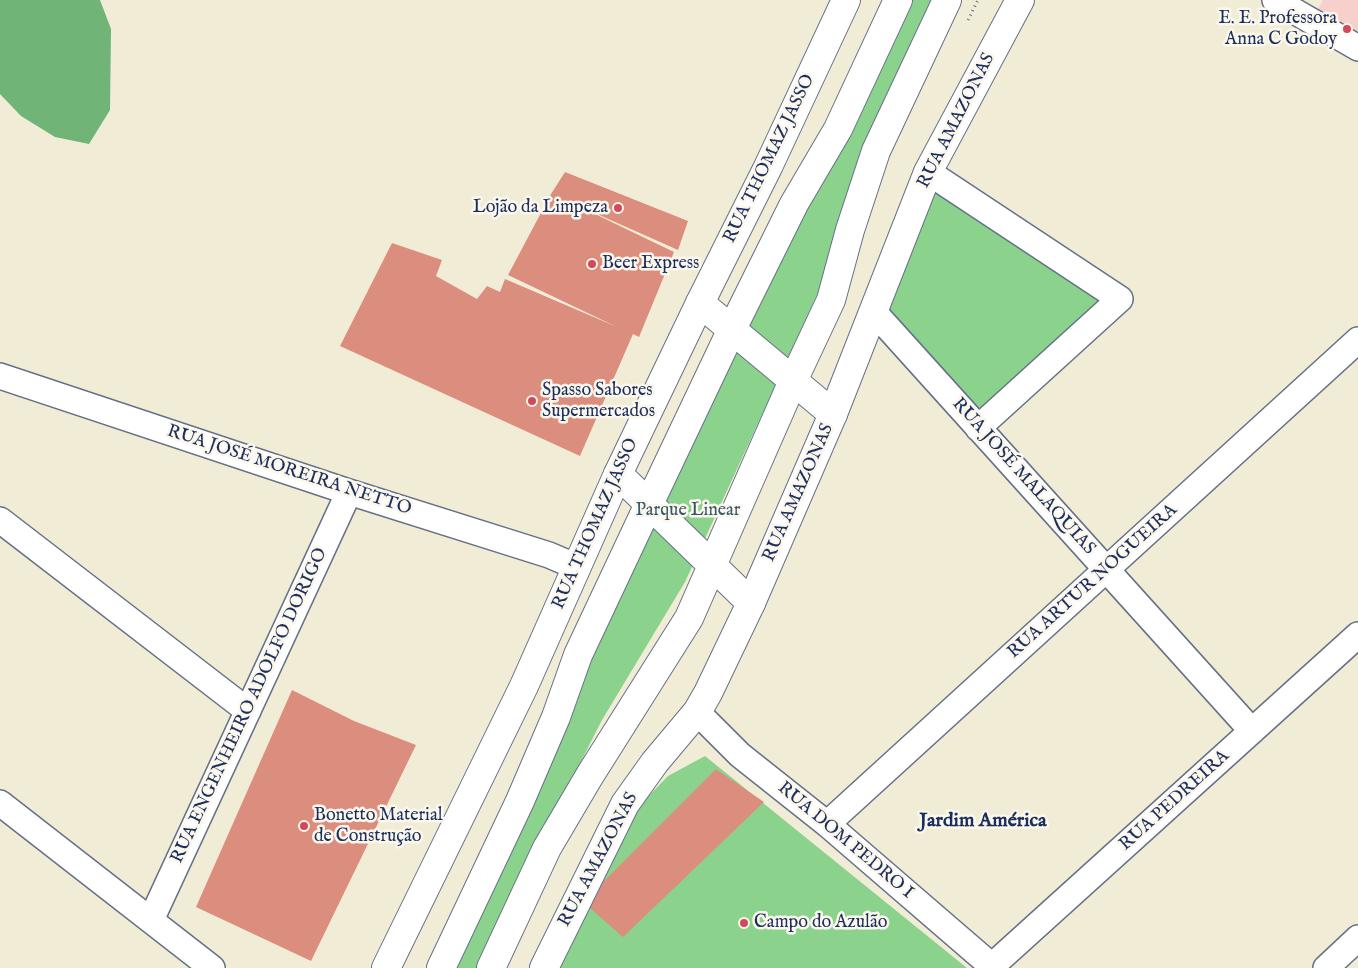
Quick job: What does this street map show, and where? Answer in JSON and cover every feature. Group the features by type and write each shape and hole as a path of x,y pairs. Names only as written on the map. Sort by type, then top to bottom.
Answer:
{"main road":[{"name":"RUA THOMAZ JASSO","path":"386,968 524,686 618,474 768,167 846,0"},
{"path":"441,968 520,801 556,717 578,655 649,504 794,204 838,129 898,0"},
{"path":"491,968 547,848 590,775 689,618 793,381 831,300 850,230 876,151 947,0"},
{"name":"RUA AMAZONAS","path":"544,968 625,804 655,762 697,712 708,693 751,603 833,414 928,172 1020,0"},
{"path":"700,303 833,414"},
{"path":"618,474 751,603"}],"street":[{"path":"1275,0 1358,48"},
{"path":"928,172 1120,299 978,428"},
{"name":"RUA JOSÉ MALAQUIAS","path":"874,312 1252,731"},
{"name":"RUA ARTUR NOGUEIRA","path":"827,824 1358,340"},
{"name":"RUA JOSÉ MOREIRA NETTO","path":"0,376 549,556 577,567"},
{"name":"RUA ENGENHEIRO ADOLFO DORIGO","path":"151,920 349,492"},
{"path":"0,520 248,711"},
{"name":"RUA PEDREIRA","path":"993,967 1358,635"},
{"name":"RUA DOM PEDRO I","path":"697,712 740,755 827,824 993,967"},
{"path":"0,803 212,968"},
{"path":"1326,968 1358,938"}],"shaded area":[{"name":"E. E. Professora Anna C Godoy","path":"1323,0 1358,0 1358,40 1314,17"}],"green space":[{"path":"0,0 100,0 111,29 110,110 89,144 55,137 21,116 0,94"},
{"name":"Parque Linear","path":"905,0 934,0 834,258 685,582 602,720 476,968 448,968 570,709 665,497"},
{"path":"935,188 1102,297 981,410 884,309"},
{"path":"705,756 967,968 560,968 636,809 668,776"}],"building":[{"name":"Spasso Sabores Supermercados","path":"565,172 688,221 678,250 570,202 674,252 639,337 633,334 580,456 340,346 392,243 442,260 436,276 477,299 487,286 500,292 505,279 617,327 508,275 551,194"},
{"name":"Bonetto Material de Construção","path":"292,690 354,721 416,745 311,961 196,907"},
{"path":"716,769 764,802 623,937 583,902"}],"place":[{"name":"E. E. Professora Anna C Godoy","path":"1347,29"},
{"name":"Lojão da Limpeza","path":"618,208"},
{"name":"Beer Express","path":"592,264"},
{"name":"Spasso Sabores Supermercados","path":"532,401"},
{"name":"Bonetto Material de Construção","path":"304,826"},
{"name":"Campo do Azulão","path":"744,923"}],"district":[{"name":"Jardim América","path":"983,822"}]}
